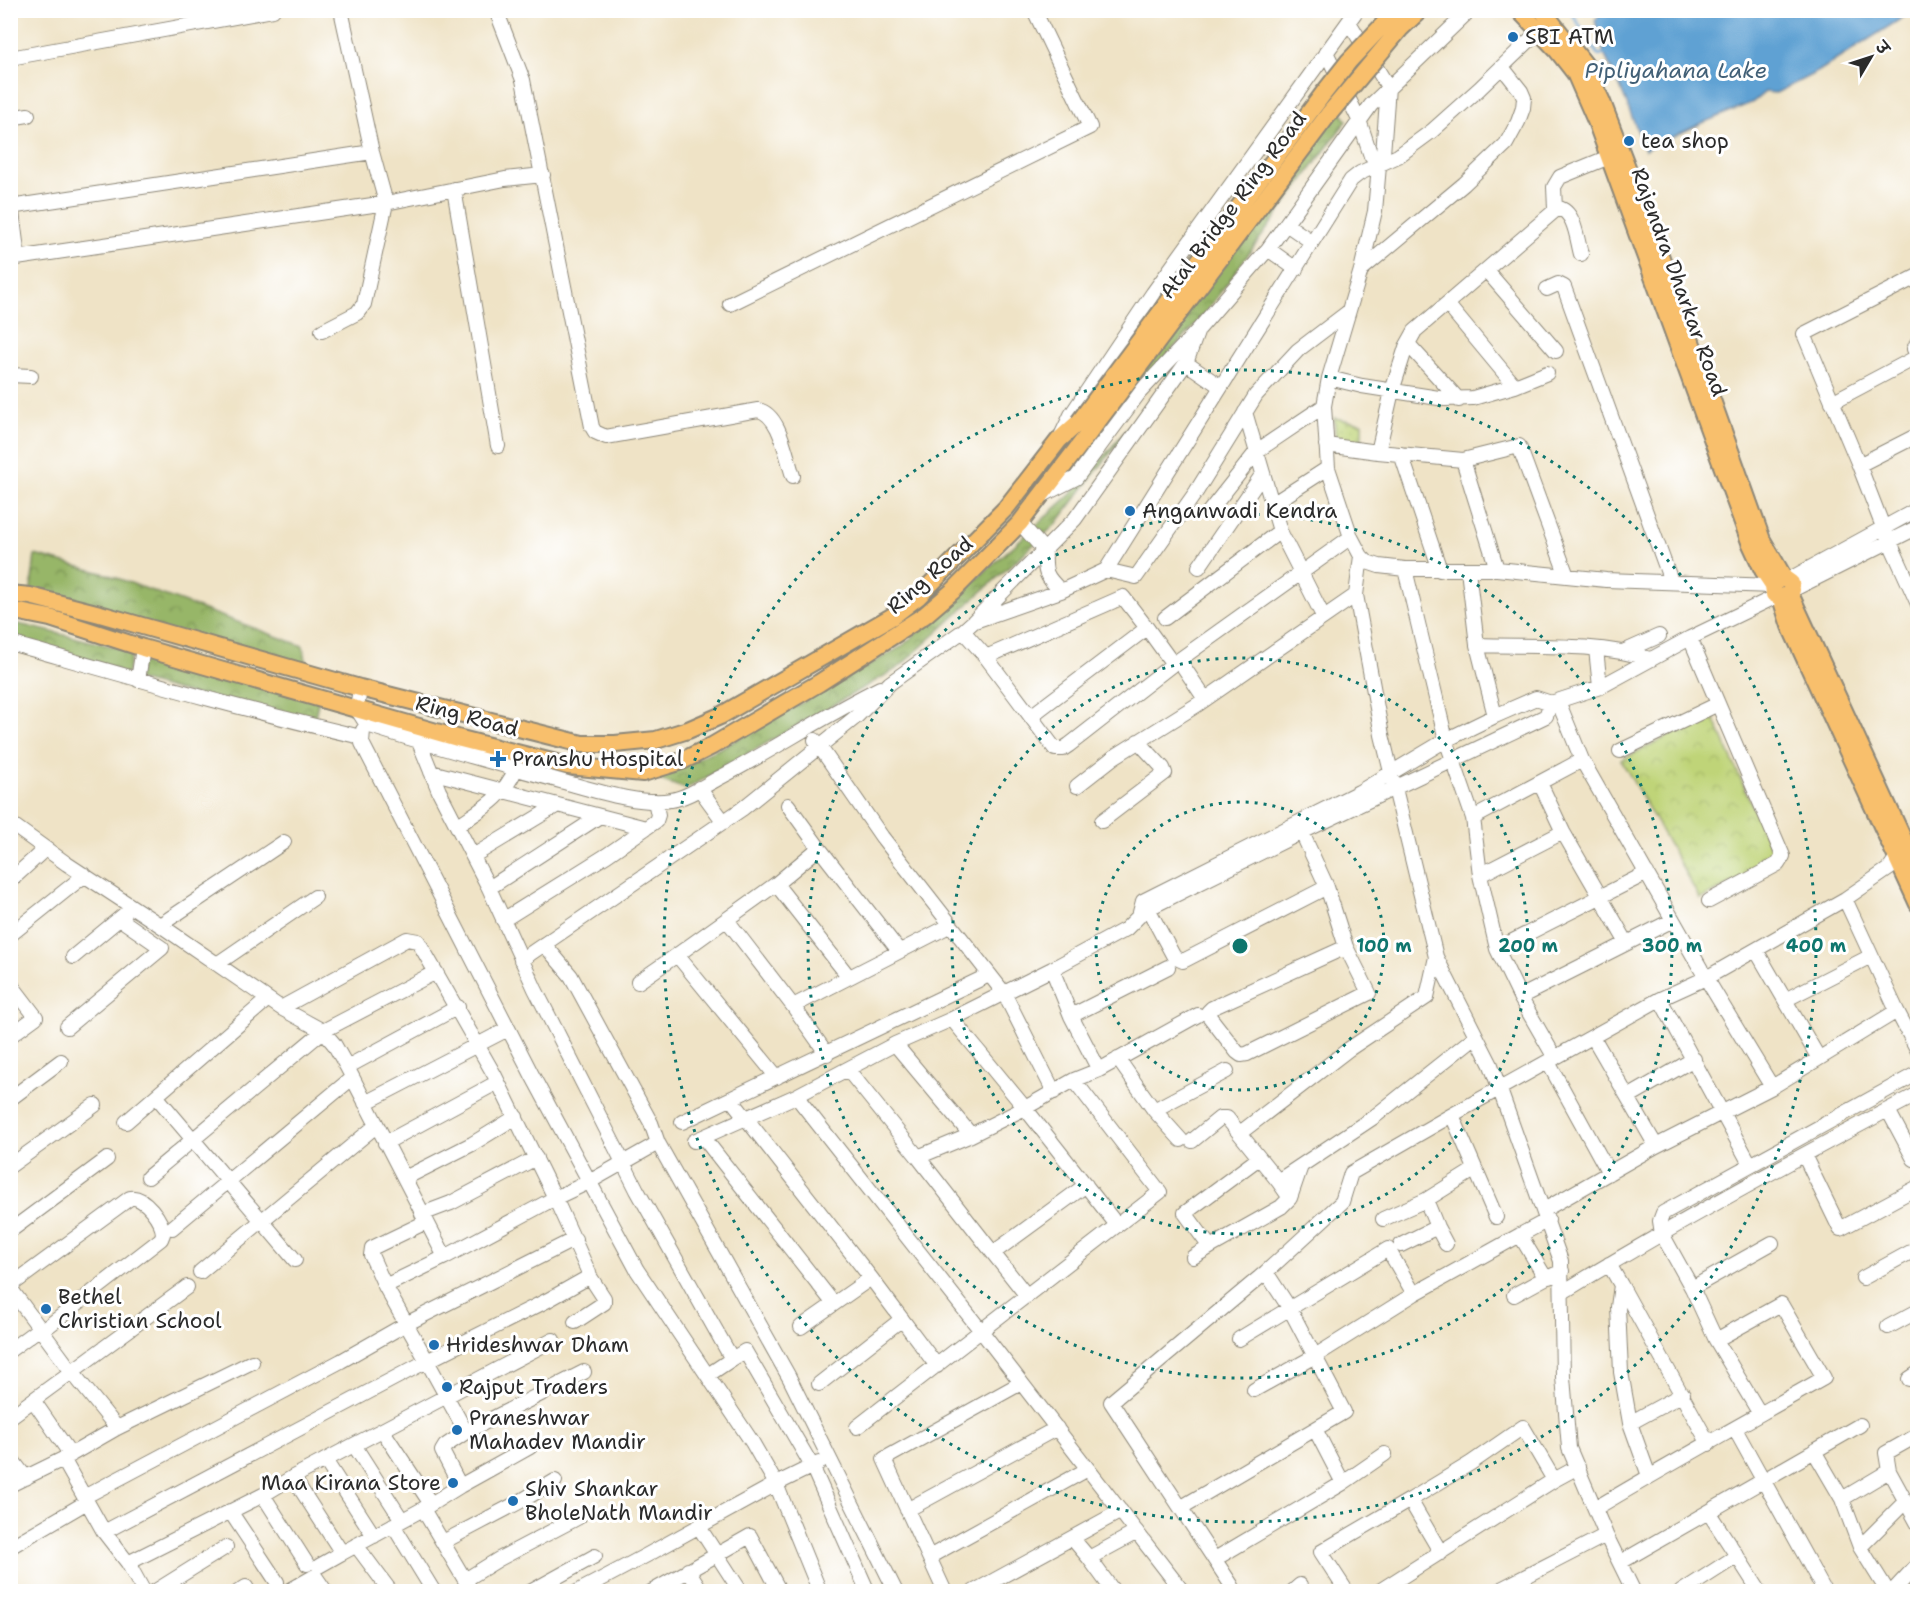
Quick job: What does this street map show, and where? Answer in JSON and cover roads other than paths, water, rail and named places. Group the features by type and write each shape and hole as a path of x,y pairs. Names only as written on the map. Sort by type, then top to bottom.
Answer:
{"main road":[{"name":"Ring Road","path":"10,610 50,618 143,648 461,739 568,766 643,773 682,761 712,746 819,683 909,626 954,590 1020,523 1043,495 1084,428 1323,94 1349,61 1397,10"},
{"name":"Atal Bridge Ring Road","path":"1084,428 1328,115 1394,36 1420,10"},
{"name":"Rajendra Dharkar Road","path":"1519,10 1547,18 1585,65 1602,102 1650,227 1762,540 1908,862 1917,904"},
{"name":"Rajendra Dharkar Road","path":"1547,18 1557,50 1575,73 1610,156 1750,542 1763,570 1782,588"},
{"name":"Ring Road","path":"10,594 30,596 100,614 360,688 582,744 656,740 688,730 720,716 883,622 918,597 1006,508 1059,440 1084,428"}],"street":[{"path":"10,58 273,10"},
{"path":"322,331 357,313 364,304 386,203 372,152 341,10"},
{"path":"496,10 523,80 592,427 595,432 606,437 746,411 763,411 768,413 775,422 793,476"},
{"path":"730,304 1090,127 1034,10"},
{"path":"1043,495 1076,478 1139,393 1198,330 1268,249 1359,120 1388,87 1470,10"},
{"path":"1059,440 1071,415 1153,292 1353,16 1388,87 1383,154 1379,166 1375,211 1361,270 1329,378 1324,406 1328,468 1351,537 1361,556 1367,562 1405,569 1497,569 1566,576 1782,588 1917,527"},
{"path":"968,626 1061,591 1106,570 1352,180 1360,173 1398,156 1431,131 1502,67 1547,18"},
{"path":"1326,52 1359,120 1371,156 1379,166"},
{"path":"1361,270 1464,184 1506,144 1518,122 1524,98 1502,67"},
{"path":"10,118 28,115"},
{"path":"372,152 11,203 14,259 386,203 505,179 543,175"},
{"path":"1555,209 1554,187 1560,177 1610,156"},
{"path":"454,189 498,446"},
{"path":"1378,452 1392,391 1408,344 1415,331 1555,209 1564,209 1570,216 1581,254"},
{"path":"1286,224 1312,242"},
{"path":"1268,249 1296,269"},
{"path":"1486,270 1556,351"},
{"path":"1917,276 1804,334 1917,604"},
{"path":"1547,289 1558,284 1564,287 1671,581"},
{"path":"1447,304 1515,386"},
{"path":"1106,570 1136,577 1196,492 1256,395 1298,350 1348,312"},
{"path":"521,960 724,822 857,716 890,683 968,626 1075,519 1186,363 1198,330"},
{"path":"1832,402 1917,357 1914,349 1917,340"},
{"path":"1408,344 1459,400"},
{"path":"1186,363 1221,387"},
{"path":"1329,378 1362,386 1459,400 1515,386 1547,373"},
{"path":"10,375 31,376"},
{"path":"1208,513 1257,450 1324,406"},
{"path":"1245,412 1262,475 1274,503 1280,531 1323,616"},
{"path":"1858,465 1917,435"},
{"path":"1326,445 1463,459 1520,446 1566,576"},
{"path":"1401,454 1440,570"},
{"path":"1463,459 1497,569"},
{"path":"1274,503 1328,468"},
{"path":"1199,567 1262,475"},
{"path":"1361,798 1392,773 1446,740 1536,698 1554,702 1600,687 1782,588 1917,509"},
{"path":"1020,523 1045,551 1044,566 1047,579 1061,591"},
{"path":"1165,618 1280,531"},
{"path":"1205,699 1179,660 1351,537"},
{"path":"1361,556 1356,595 1382,735 1436,957 1491,1065 1561,1261 1563,1377 1569,1448 1633,1591"},
{"path":"1405,569 1446,740 1473,818 1480,874 1497,949 1609,1173"},
{"path":"1467,570 1477,645 1495,716"},
{"path":"1077,786 1138,741 1205,699 1356,595"},
{"path":"968,626 986,657 1055,749 1063,749 1069,745 1173,664 1123,597 986,657"},
{"path":"1031,717 1147,628"},
{"path":"1623,652 1659,636"},
{"path":"1690,638 1783,855 1778,864 1709,901"},
{"path":"10,643 138,680 313,726 364,731 419,742 600,792 655,801 671,801 684,796 849,703 890,683"},
{"path":"1477,645 1596,649 1623,652 1650,659"},
{"path":"138,680 143,648"},
{"path":"1596,649 1600,687"},
{"path":"360,688 357,709 364,731 362,743 508,1029 637,1270 752,1442 776,1484 820,1592"},
{"path":"834,1304 699,1139 796,1096 896,1044 1052,969 1126,929 1135,922 1144,906 1361,798 1396,788 1546,716 1554,702"},
{"path":"1554,702 1582,760 1706,978 1772,1087"},
{"path":"1620,751 1718,704"},
{"path":"808,728 882,837 1004,993 1054,1092"},
{"path":"1102,821 1165,773 1138,741"},
{"path":"419,742 431,772 489,888 521,960 623,1162 732,1359"},
{"path":"1473,818 1582,760"},
{"path":"457,826 491,803 504,791 516,769"},
{"path":"431,772 646,828"},
{"path":"641,799 643,773"},
{"path":"1540,783 1563,832 1627,943"},
{"path":"699,788 724,822"},
{"path":"504,920 656,821 658,815 655,801"},
{"path":"788,805 899,951"},
{"path":"473,856 556,806"},
{"path":"489,888 600,816"},
{"path":"10,823 281,1008 323,1031 334,1044 350,1072 445,1257"},
{"path":"1300,827 1327,887 1346,947 1369,993 1240,1055 1209,1016 1208,1011 1212,1008 1346,947"},
{"path":"1480,874 1563,832"},
{"path":"160,924 284,842"},
{"path":"638,982 776,884 819,848"},
{"path":"10,881 45,849"},
{"path":"1232,1586 1111,1402 1266,1272 1342,1202 1351,1173 1452,1114 1660,999 1706,978 1908,862"},
{"path":"1497,949 1647,873"},
{"path":"10,935 85,875"},
{"path":"776,884 849,977"},
{"path":"1144,906 1174,957 1183,961 1327,887"},
{"path":"217,964 315,897"},
{"path":"1845,900 1917,1051"},
{"path":"73,957 134,907"},
{"path":"120,919 162,948"},
{"path":"727,920 827,1054"},
{"path":"1520,997 1673,920"},
{"path":"793,1006 951,925"},
{"path":"67,1028 177,936"},
{"path":"281,1008 407,939 418,940 458,1007 498,1082 575,1239 589,1275 604,1298 604,1303 575,1322"},
{"path":"544,944 571,976 651,1123 658,1143 766,1335 818,1433 896,1592"},
{"path":"1756,950 1818,1058"},
{"path":"677,956 777,1077"},
{"path":"1785,1000 1871,956"},
{"path":"1240,1133 1341,1056 1427,997 1436,957"},
{"path":"1071,1016 1168,967"},
{"path":"1052,969 1071,1016 1099,1070"},
{"path":"148,1177 323,1031 436,972"},
{"path":"682,1122 988,975"},
{"path":"10,1036 36,1017 12,988"},
{"path":"126,1122 268,999"},
{"path":"1660,999 1750,1164"},
{"path":"172,1228 350,1072 458,1007"},
{"path":"1254,1390 1315,1356 1414,1294 1520,1235 1609,1173 1656,1146 1772,1087 1897,1011"},
{"path":"918,1157 972,1135 1074,1080 1099,1070 1198,1015"},
{"path":"952,1019 1117,1225"},
{"path":"365,1103 508,1029"},
{"path":"1278,1181 1374,1117 1476,1036"},
{"path":"1593,1036 1656,1146"},
{"path":"896,1044 972,1135"},
{"path":"1118,1059 1155,1110 1186,1140 1224,1117 1227,1118 1290,1198"},
{"path":"1628,1097 1694,1059"},
{"path":"10,1099 61,1061"},
{"path":"848,1070 1027,1296"},
{"path":"1155,1110 1227,1071"},
{"path":"1760,1414 1716,1340 1692,1288 1662,1234 1660,1221 1663,1213 1917,1073"},
{"path":"857,1427 1160,1192 1074,1080"},
{"path":"385,1143 498,1082"},
{"path":"1563,1292 1662,1234 1917,1094"},
{"path":"156,1096 295,1260"},
{"path":"796,1096 1183,1592"},
{"path":"731,1099 937,1366"},
{"path":"10,1166 95,1105"},
{"path":"1888,1110 1914,1159"},
{"path":"1452,1114 1496,1217"},
{"path":"405,1178 472,1144 516,1118"},
{"path":"200,1272 376,1125"},
{"path":"385,1286 589,1182 658,1143"},
{"path":"1804,1155 1840,1229 1917,1187"},
{"path":"466,1432 385,1286 371,1255 372,1248 536,1158"},
{"path":"1210,1247 1185,1212 1258,1158"},
{"path":"10,1232 107,1159"},
{"path":"1193,1257 1281,1207 1290,1198 1301,1166"},
{"path":"1383,1219 1426,1200 1474,1170"},
{"path":"993,1253 1086,1185"},
{"path":"10,1350 41,1329 161,1239 163,1234 161,1224 142,1200 134,1196 130,1198 10,1287 41,1329 72,1372 117,1428"},
{"path":"1426,1200 1446,1244"},
{"path":"1401,1245 1437,1227"},
{"path":"1520,1235 1546,1277"},
{"path":"10,1547 86,1499 332,1367 406,1324 575,1239"},
{"path":"1692,1288 1772,1243"},
{"path":"1863,1278 1917,1248"},
{"path":"1239,1339 1388,1249 1414,1294"},
{"path":"1609,1264 1709,1444"},
{"path":"1514,1295 1562,1271"},
{"path":"1182,1507 1344,1412 1290,1309 1266,1272"},
{"path":"104,1532 427,1361 548,1300 589,1275"},
{"path":"801,1327 871,1278"},
{"path":"1621,1285 1618,1307 1621,1372 1630,1423 1649,1476"},
{"path":"10,1417 187,1287"},
{"path":"1596,1508 1824,1378 1781,1304 1716,1340"},
{"path":"1888,1327 1917,1311"},
{"path":"819,1384 902,1319"},
{"path":"708,1375 745,1352 766,1335"},
{"path":"128,1563 263,1495 554,1340"},
{"path":"745,1352 812,1466 868,1592"},
{"path":"10,1485 67,1457 117,1428 252,1362"},
{"path":"460,1486 442,1451 445,1446 466,1432 584,1372"},
{"path":"945,1592 884,1459 1021,1383"},
{"path":"1630,1423 1683,1394"},
{"path":"33,1400 67,1457 104,1532 128,1563 144,1592"},
{"path":"1621,1563 1860,1425"},
{"path":"1347,1592 1321,1552 1471,1463 1523,1427 1554,1479"},
{"path":"908,1510 1057,1428"},
{"path":"1315,1429 1343,1483"},
{"path":"1735,1429 1825,1592"},
{"path":"383,1431 427,1506 443,1542 469,1586 500,1559 579,1517"},
{"path":"1917,1435 1886,1453 1889,1471 1911,1504 1917,1524"},
{"path":"354,1445 434,1592"},
{"path":"263,1495 313,1565 374,1536 530,1447"},
{"path":"1814,1451 1842,1499 1860,1547 1890,1592 1917,1564"},
{"path":"1215,1559 1343,1483 1385,1454"},
{"path":"10,1458 26,1478"},
{"path":"578,1591 776,1484 830,1459"},
{"path":"325,1460 374,1536"},
{"path":"1378,1592 1554,1479 1578,1467"},
{"path":"929,1557 1088,1469"},
{"path":"1842,1499 1889,1471"},
{"path":"293,1477 342,1552"},
{"path":"443,1542 495,1516 555,1481"},
{"path":"1410,1500 1441,1552"},
{"path":"1860,1547 1911,1504"},
{"path":"230,1511 282,1587 315,1576 326,1592"},
{"path":"974,1592 1121,1511"},
{"path":"1709,1513 1760,1592"},
{"path":"699,1527 741,1592"},
{"path":"1089,1558 1137,1532"},
{"path":"1500,1591 1606,1535"},
{"path":"657,1590 750,1536 780,1592"},
{"path":"1072,1538 1114,1592"},
{"path":"356,1545 391,1592"},
{"path":"154,1592 226,1547"},
{"path":"530,1592 595,1556"},
{"path":"1681,1592 1737,1556"},
{"path":"688,1570 702,1592"},
{"path":"238,1592 246,1587 249,1592"}],"water":[{"name":"Pipliyahana Lake","path":"1605,10 1913,11 1819,71 1776,93 1765,92 1753,102 1645,150 1619,84 1604,54 1595,20"}],"waterway":[{"path":"1570,10 1598,55 1604,54"}],"place":[{"name":"SBI ATM","path":"1513,37"},
{"name":"tea shop","path":"1629,141"},
{"name":"Anganwadi Kendra","path":"1130,511"},
{"name":"Pranshu Hospital","path":"498,759"},
{"name":"Bethel Christian School","path":"46,1309"},
{"name":"Hrideshwar Dham","path":"434,1345"},
{"name":"Rajput Traders","path":"447,1387"},
{"name":"Praneshwar Mahadev Mandir","path":"457,1430"},
{"name":"Maa Kirana Store","path":"453,1483"},
{"name":"Shiv Shankar BholeNath Mandir","path":"513,1501"}]}
